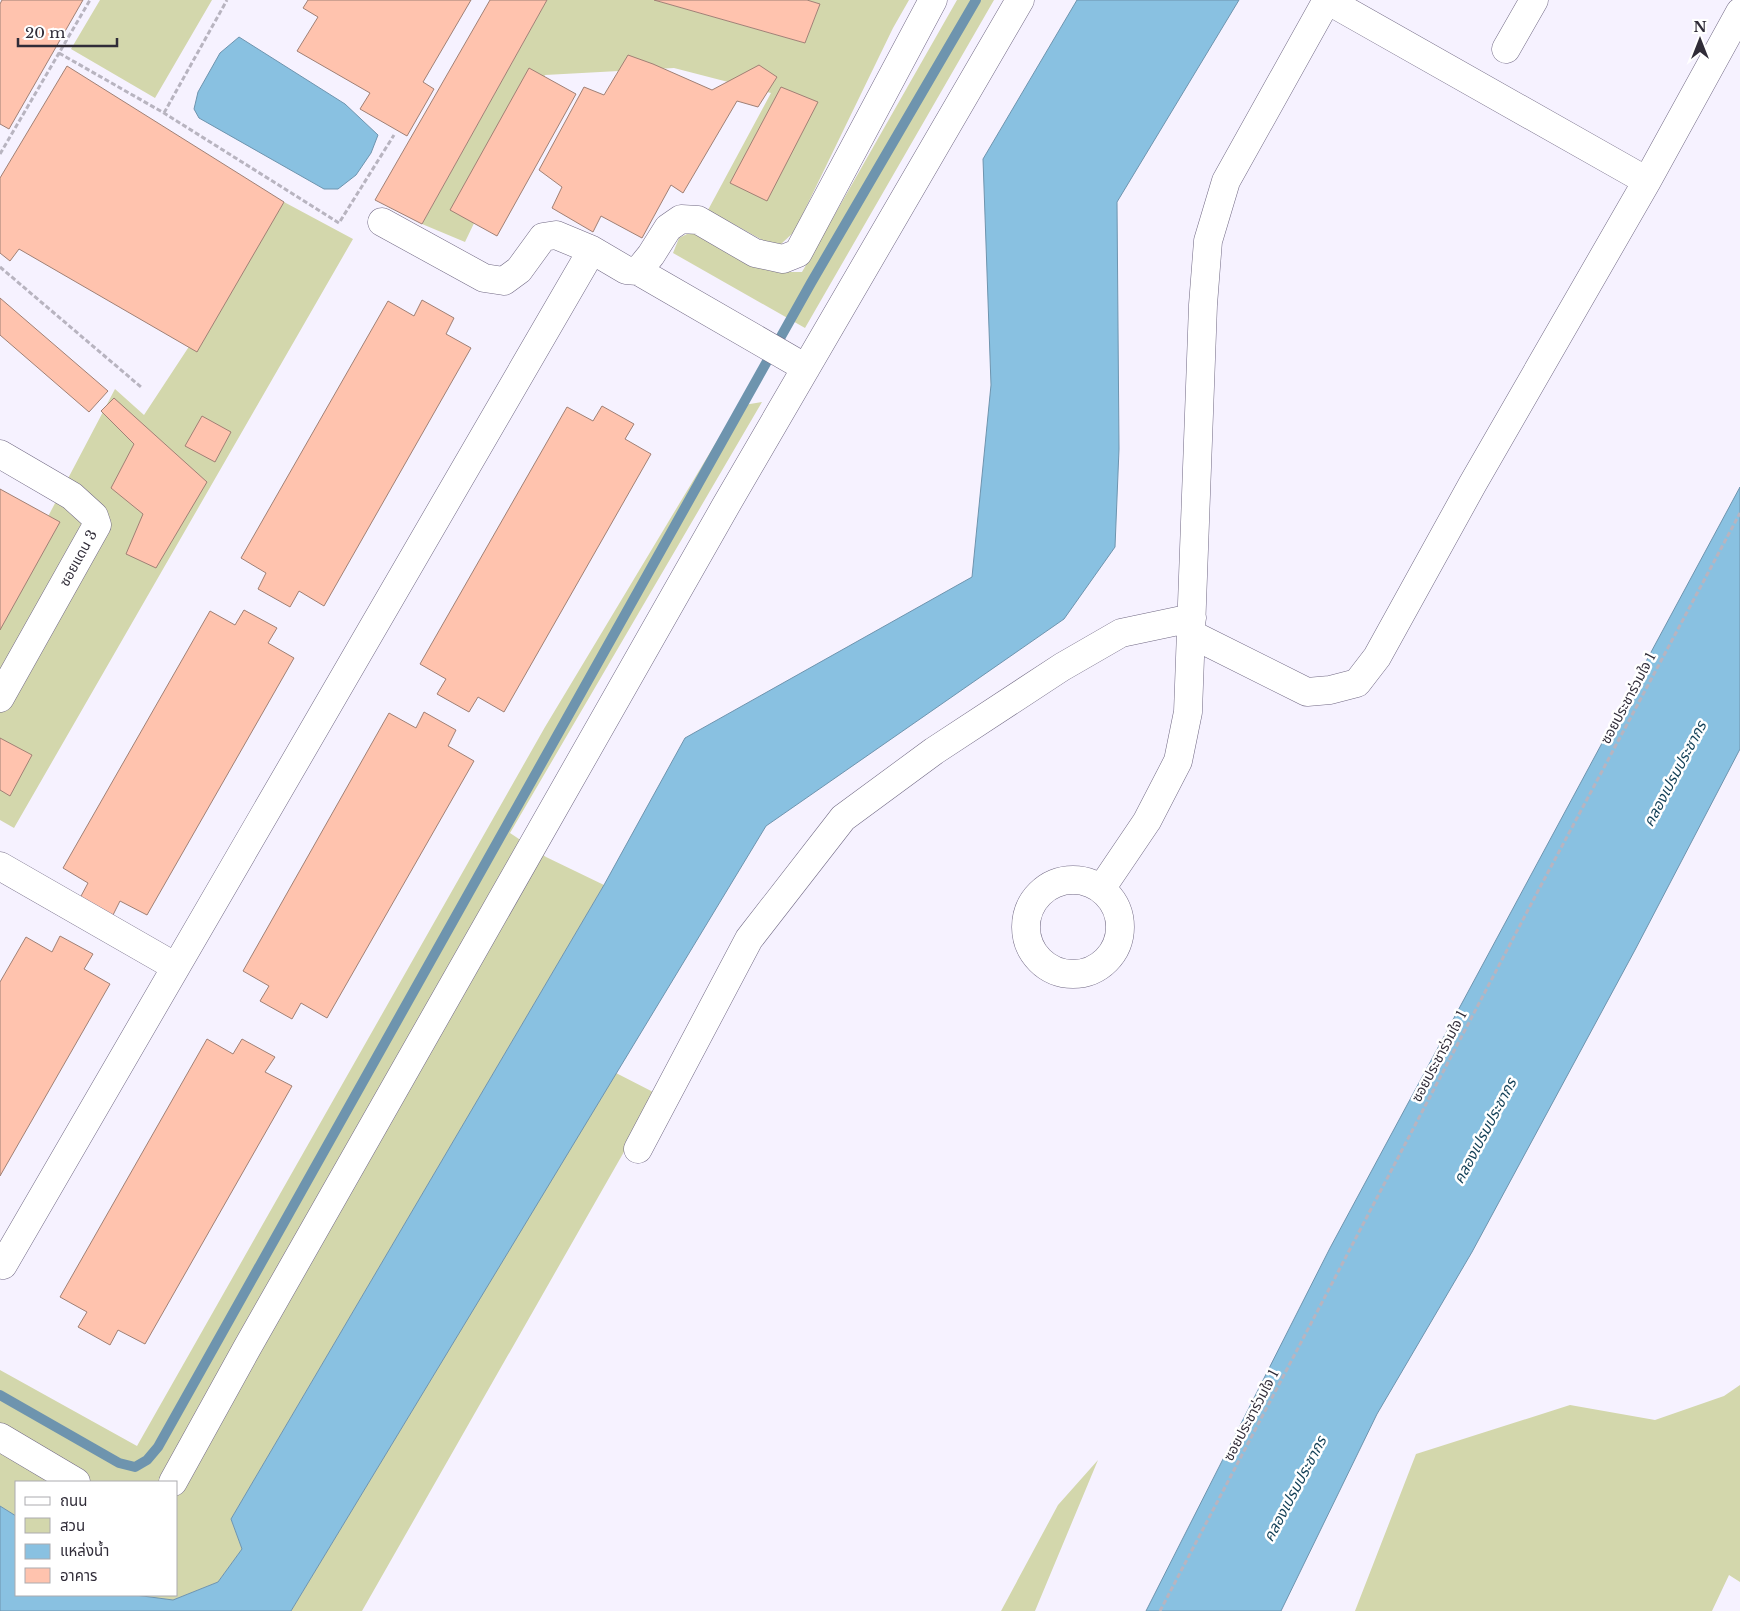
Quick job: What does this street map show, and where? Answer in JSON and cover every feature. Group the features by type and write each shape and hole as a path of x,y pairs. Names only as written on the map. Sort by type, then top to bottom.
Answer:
{"street":[{"path":"638,271 651,255 668,228 681,219 698,220 755,252 783,259 798,252 932,0"},
{"path":"174,1481 720,516 1020,0"},
{"path":"1101,889 1147,821 1178,761 1188,712 1203,305 1208,241 1226,181 1327,0 1648,181"},
{"path":"1506,49 1534,0"},
{"path":"638,1150 749,939 843,818 934,751 1062,667 1121,633 1192,626 1307,692 1330,690 1357,683 1377,657 1472,485 1648,181 1740,12"},
{"path":"382,222 484,278 504,280 519,270 543,237 556,236 592,250 626,270 638,271 806,368"},
{"path":"3,1265 592,250"},
{"name":"ซอยแดน 3","path":"0,454 72,496 94,516 97,526 0,698"},
{"path":"0,866 176,967"},
{"path":"0,1437 74,1481"}],"path":[{"path":"0,154 90,0"},
{"path":"164,113 227,0"},
{"path":"59,53 164,113 339,223 394,135"},
{"path":"0,267 141,387"},
{"name":"ซอยประชาร่วมใจ 1","path":"1160,1611 1543,882 1740,513"}],"green space":[{"path":"100,0 212,0 155,98 71,49"},
{"path":"547,0 654,0 805,43 820,4 807,0 909,0 893,28 794,232 781,244 766,242 708,210 771,93 674,68 545,75 465,242 422,224"},
{"path":"957,0 994,0 805,328 673,253 679,238 691,232 779,272 802,272"},
{"path":"284,202 353,239 14,828 0,820 0,608 115,389 144,415"},
{"path":"762,402 510,833 546,857 604,885 231,1519 242,1549 218,1582 173,1600 137,1596 178,1596 178,1481 15,1481 15,1515 0,1506 0,1370 137,1446 545,727 738,406"},
{"path":"616,1073 657,1094 362,1611 291,1611"},
{"path":"1740,1385 1740,1582 1729,1575 1712,1611 1355,1611 1416,1454 1570,1405 1655,1420 1724,1396"},
{"path":"1098,1460 1035,1611 1001,1611 1058,1505"}],"water":[{"path":"1077,0 1239,0 1117,202 1119,449 1115,547 1064,619 766,826 291,1611 0,1611 0,1506 15,1515 15,1596 143,1596 173,1600 218,1582 242,1549 231,1519 604,885 685,738 972,577 991,385 983,159"},
{"path":"239,37 345,104 378,135 371,153 356,175 338,189 324,189 199,118 194,109 198,92 220,53"},
{"name":"คลองเปรมประชากร","path":"1740,487 1740,749 1635,950 1472,1252 1377,1414 1281,1611 1146,1611 1330,1248"}],"building":[{"path":"2,0 83,0 9,129 0,124 0,4"},
{"path":"308,0 471,0 423,82 434,89 407,136 360,109 370,93 297,51 318,17 303,8"},
{"path":"490,0 547,0 422,224 375,200"},
{"path":"654,0 807,0 820,4 805,43"},
{"path":"628,55 712,90 759,65 777,77 758,107 737,101 683,193 671,185 642,238 601,216 593,232 552,208 562,187 539,170 584,87 604,95"},
{"path":"67,66 284,202 197,352 19,249 10,261 0,253 0,178"},
{"path":"529,68 576,94 497,236 450,210"},
{"path":"781,87 818,102 767,201 730,183"},
{"path":"0,298 108,391 89,412 0,335"},
{"path":"422,300 454,318 446,334 471,348 324,606 299,591 290,607 258,589 266,573 241,558 388,301 414,316"},
{"path":"114,398 207,482 156,568 126,554 143,514 111,488 134,444 101,411"},
{"path":"602,406 634,424 625,439 651,454 504,712 478,697 469,712 437,694 446,679 420,664 567,407 593,421"},
{"path":"202,416 231,432 215,462 185,446"},
{"path":"0,489 60,522 0,630"},
{"path":"244,610 277,628 268,643 294,658 147,915 120,901 112,917 80,898 88,883 63,868 210,611 235,625"},
{"path":"424,712 456,730 448,746 474,761 327,1018 301,1003 292,1019 260,1001 269,986 243,971 389,713 416,728"},
{"path":"0,738 32,755 10,796 0,790"},
{"path":"60,936 93,954 84,969 110,984 0,1176 0,982 26,937 52,952"},
{"path":"207,1039 233,1054 242,1039 275,1057 265,1072 292,1086 145,1344 118,1330 110,1345 78,1327 87,1312 60,1297"}],"waterway":[{"path":"0,1395 119,1463 135,1467 147,1460 158,1447 811,283 976,0"}]}
